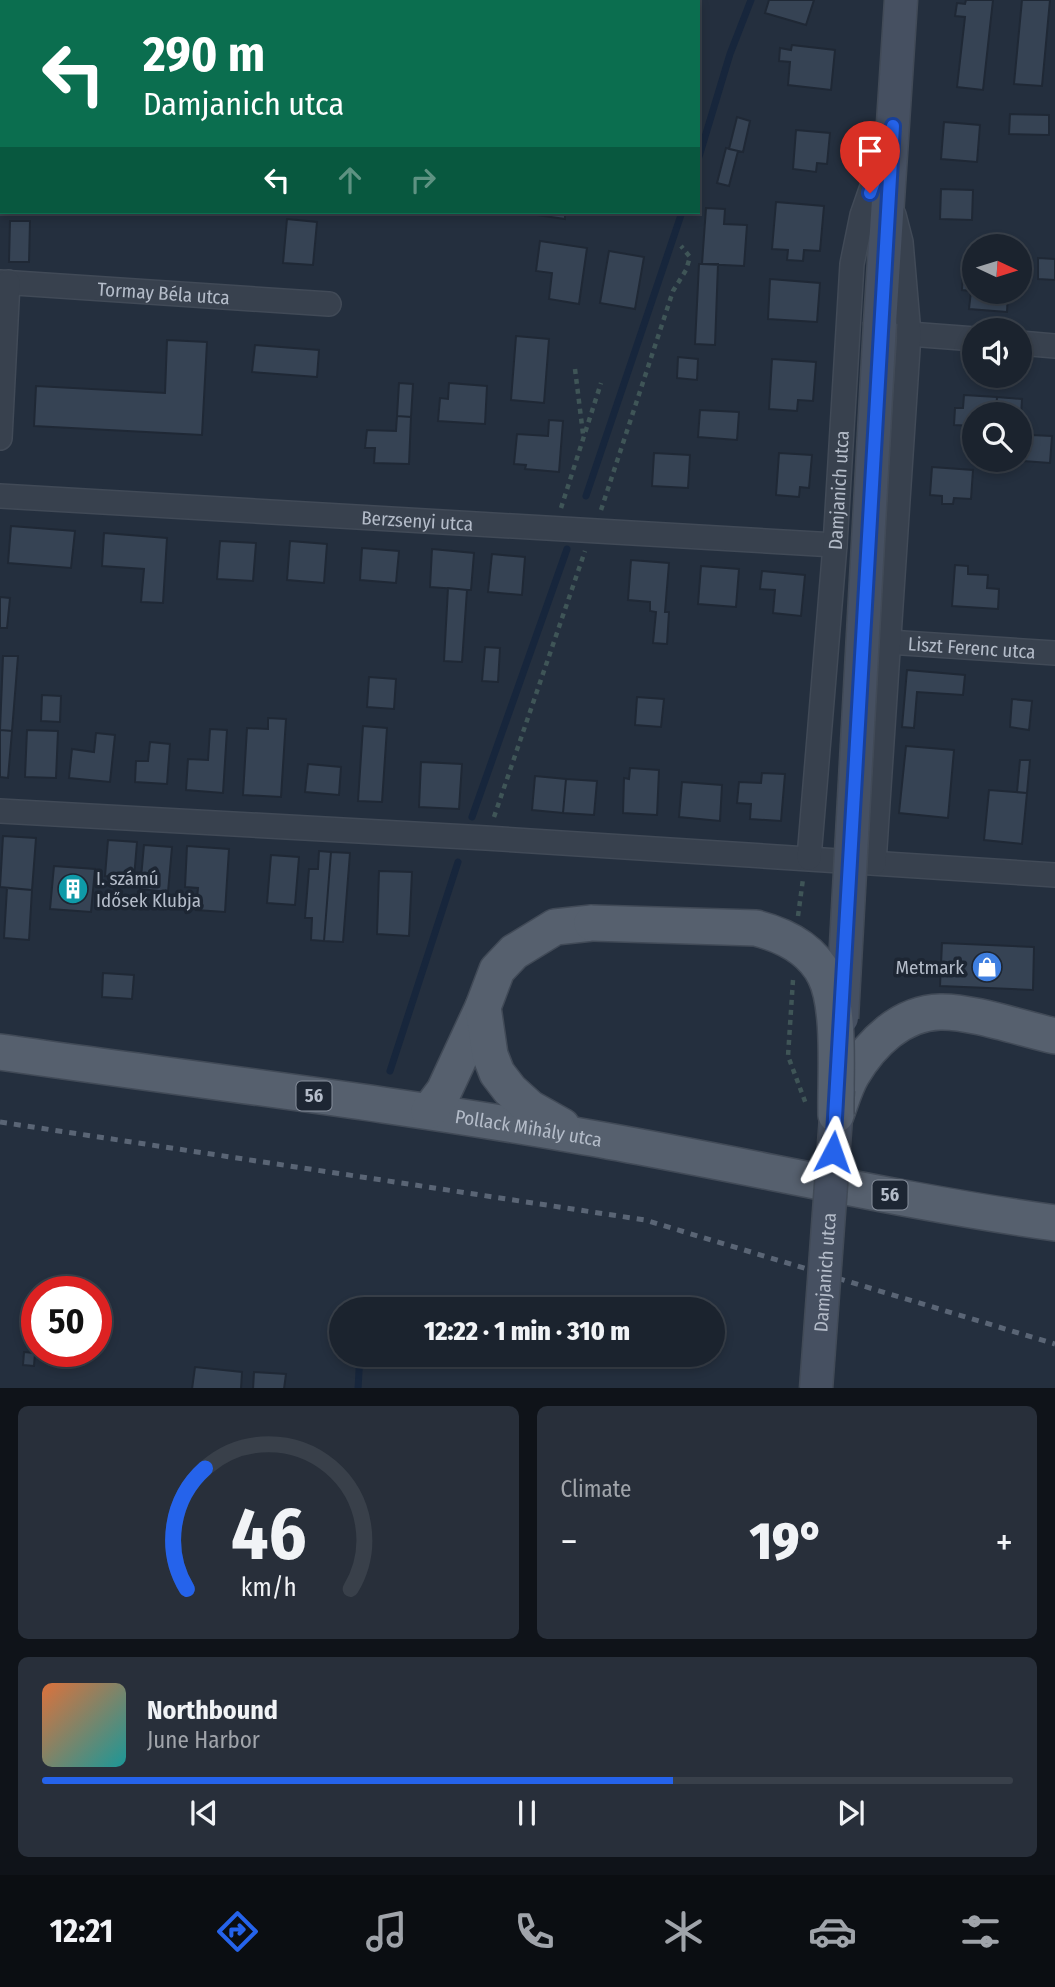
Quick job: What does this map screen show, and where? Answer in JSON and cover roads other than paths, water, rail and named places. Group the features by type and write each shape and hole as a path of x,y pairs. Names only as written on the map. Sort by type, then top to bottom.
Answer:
{"main road":[{"name":"Damjanich utca","path":"816,1388 894,329 889,191 901,0"},
{"path":"429,1111 444,1091 497,970 514,952 555,927 592,923 756,928 778,934 803,949 825,974 831,993 836,1115"},
{"path":"483,1007 490,1055 497,1073 510,1090 530,1108 584,1136"},
{"path":"836,1115 851,1077 867,1053 896,1025 916,1015 941,1012 983,1018 1055,1037"},
{"name":"Pollack Mihály utca","path":"0,1052 429,1111 584,1136 984,1213 1055,1223"}],"street":[{"name":"Damjanich utca","path":"808,858 835,545 852,264 862,215 893,126"},
{"path":"0,438 4,282"},
{"name":"Tormay Béla utca","path":"4,282 329,304"},
{"name":"Damjanich utca","path":"874,863 888,642 894,329"},
{"path":"894,329 962,337"},
{"path":"1032,344 1055,346"},
{"name":"Berzsenyi utca","path":"0,496 835,545"},
{"name":"Liszt Ferenc utca","path":"888,642 1055,653"},
{"path":"0,811 1055,875"}],"waterway":[{"path":"700,153 730,54 751,0"},
{"path":"586,496 681,214"},
{"path":"472,817 567,549"},
{"path":"390,1071 458,862"},
{"path":"358,1388 359,1367"}],"railway":[{"path":"0,1122 645,1220 1055,1344"}],"place":[{"name":"I. számú Idősek Klubja","path":"73,889"},
{"name":"Metmark","path":"987,967"}]}
